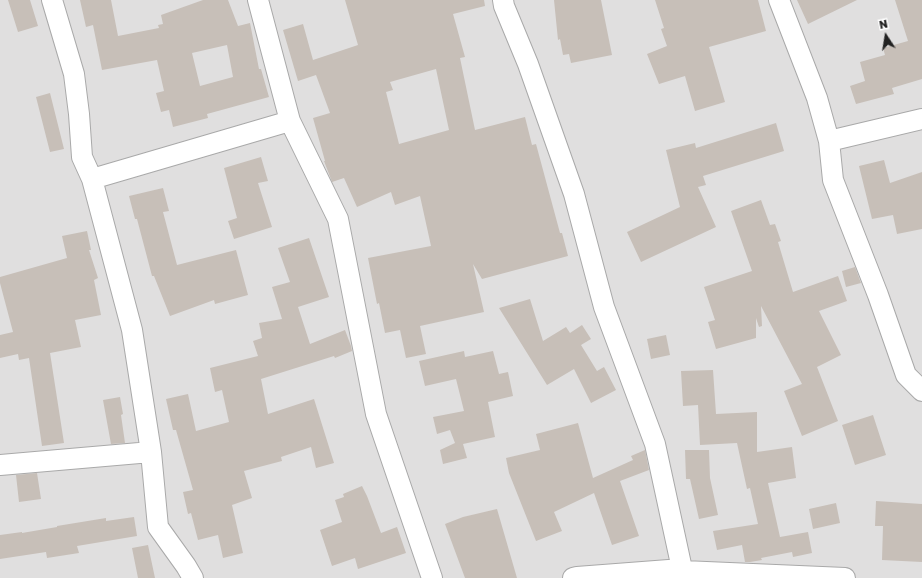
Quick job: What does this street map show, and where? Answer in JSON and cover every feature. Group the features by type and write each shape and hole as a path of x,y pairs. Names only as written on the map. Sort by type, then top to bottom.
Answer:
{"street":[{"path":"52,0 74,74 82,157 92,179 132,330 151,452 158,527 193,578"},
{"path":"258,0 290,121 338,219 376,414 432,578"},
{"path":"503,0 504,6 528,64 574,194 604,307 655,444 682,569"},
{"path":"780,0 817,98 829,141 833,180 878,295 906,375 922,391"},
{"path":"829,141 922,119"},
{"path":"92,179 290,121"},
{"path":"0,465 151,452"},
{"path":"573,578 682,569 683,571 845,578"}],"shaded area":[{"path":"0,0 922,0 922,578 0,578"}],"building":[{"path":"8,0 30,0 38,26 18,32"},
{"path":"80,0 111,0 118,36 159,28 158,25 163,24 161,15 203,0 228,0 238,26 250,23 259,69 261,69 269,97 207,114 208,118 173,127 169,110 161,112 156,93 164,91 157,60 102,70 93,25 86,27","holes":["227,45 233,77 200,86 192,53"]},
{"path":"345,0 484,0 485,6 453,14 465,57 460,58 475,130 525,117 532,145 536,144 560,233 562,233 568,256 482,279 473,264 484,312 420,326 426,354 406,358 400,330 385,333 379,303 377,304 368,258 431,246 420,196 395,205 391,192 357,207 344,178 332,182 324,161 313,118 330,113 316,75 298,81 283,30 303,24 313,60 358,45","holes":["436,69 449,130 399,144 386,92 393,90 390,82"]},
{"path":"554,0 601,0 612,55 571,63 569,54 563,55 560,39 558,40"},
{"path":"655,0 758,0 766,31 709,47 725,102 695,111 685,76 659,84 647,54 667,46 661,29 664,28"},
{"path":"797,0 857,0 808,24"},
{"path":"895,0 922,0 922,79 892,88 894,94 856,104 850,86 865,81 860,62 885,55 883,48 908,41"},
{"path":"50,93 64,149 50,152 36,97"},
{"path":"776,123 784,151 703,176 706,185 698,187 716,227 641,262 627,232 680,207 666,150 695,143 696,148"},
{"path":"261,157 268,181 258,183 272,227 234,239 228,221 237,218 224,168"},
{"path":"884,160 890,183 922,172 922,229 897,234 893,215 872,219 859,166"},
{"path":"163,188 169,211 163,212 177,265 236,250 248,295 215,304 214,300 170,316 154,276 152,276 137,219 135,219 129,196"},
{"path":"761,200 770,225 775,224 781,241 778,242 793,292 838,276 847,301 819,311 841,355 817,367 838,421 802,436 784,391 802,384 761,306 762,326 759,327 756,318 756,338 716,349 708,322 715,320 704,287 752,271 731,211"},
{"path":"87,231 91,250 89,250 98,278 94,280 101,315 75,320 81,347 50,353 64,443 42,446 29,358 19,360 18,354 0,358 0,335 13,332 0,283 0,277 67,258 62,236"},
{"path":"309,238 329,297 298,307 310,344 345,330 352,351 335,358 334,356 261,379 268,414 314,399 334,463 316,468 311,447 281,457 282,461 244,471 252,498 232,505 243,553 223,558 218,535 198,540 191,513 188,514 183,492 193,490 176,430 173,430 166,399 188,394 196,431 229,422 222,390 215,392 210,368 258,356 253,341 262,338 259,323 282,319 272,287 290,282 278,248"},
{"path":"855,267 861,283 846,287 842,271"},
{"path":"530,299 543,341 566,327 570,333 582,325 591,339 581,345 597,371 604,367 616,390 591,403 574,369 547,385 499,308"},
{"path":"666,335 670,355 651,359 647,339"},
{"path":"464,351 465,357 493,351 499,374 508,372 513,396 488,402 495,437 463,444 467,458 443,464 440,450 455,443 450,430 437,434 433,417 464,411 456,379 425,386 419,361"},
{"path":"713,370 716,414 757,412 757,452 792,447 796,478 768,483 780,537 808,532 812,553 793,557 792,552 761,558 762,560 745,562 742,545 717,550 713,531 758,524 750,488 747,489 737,443 700,445 698,405 683,406 681,371"},
{"path":"120,397 125,443 111,444 103,400"},
{"path":"873,415 886,455 855,465 842,425"},
{"path":"578,423 593,478 633,460 631,456 645,450 649,470 620,481 639,536 612,545 594,493 554,512 562,531 536,541 509,473 506,458 540,450 536,434"},
{"path":"685,450 709,450 710,478 718,515 699,519 690,479 686,479"},
{"path":"37,473 41,499 19,502 16,475"},
{"path":"362,486 381,533 397,527 406,553 358,569 355,558 332,566 320,530 342,522 335,500 344,497 343,494"},
{"path":"876,501 922,504 922,562 882,560 883,526 875,526"},
{"path":"836,503 840,523 813,529 809,509"},
{"path":"497,509 517,578 465,578 445,524 463,517"},
{"path":"134,517 137,536 77,546 79,553 47,558 46,552 0,559 0,535 22,533 106,518 106,521"},
{"path":"148,545 155,578 138,578 132,548"}]}
